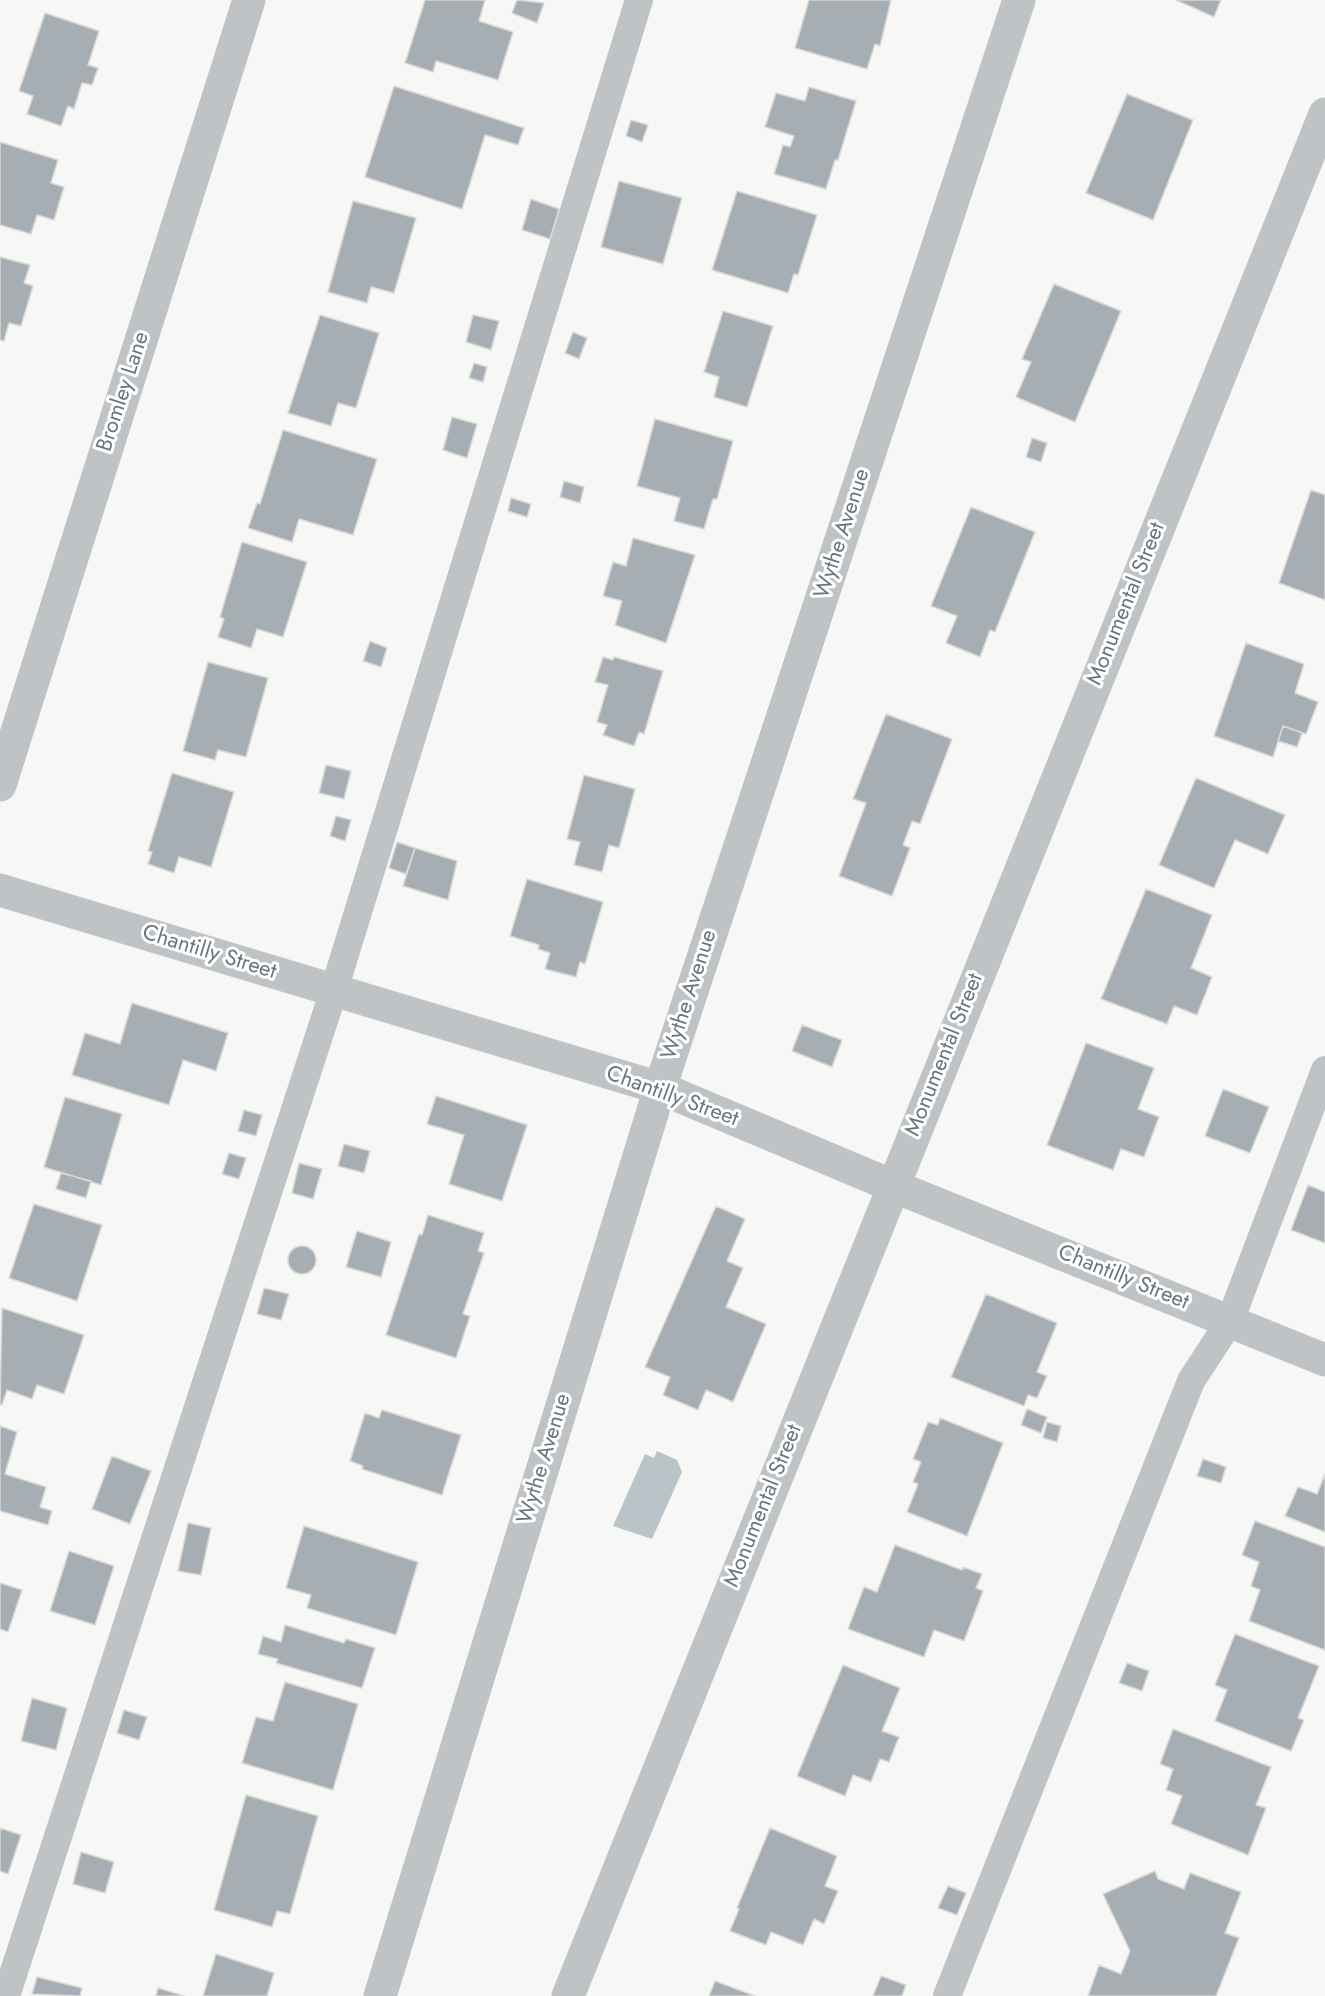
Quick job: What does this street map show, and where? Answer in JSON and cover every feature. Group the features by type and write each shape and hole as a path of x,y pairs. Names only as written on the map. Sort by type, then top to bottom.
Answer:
{"street":[{"name":"Bromley Lane","path":"0,784 249,0"},
{"name":"Wythe Avenue","path":"380,1996 660,1088 1019,0"},
{"name":"Monumental Street","path":"568,1996 1325,114"},
{"name":"Chantilly Street","path":"0,890 660,1088 1325,1360"}],"lane":[{"path":"6,1996 334,990 639,0"},
{"path":"947,1996 1191,1381 1230,1322 1325,1070"}],"shaded area":[{"path":"657,1451 677,1460 682,1472 652,1539 613,1526 645,1454 654,1458"}],"building":[{"path":"425,0 485,0 479,21 513,32 498,80 436,61 433,72 405,63"},
{"path":"517,0 544,3 537,23 512,13"},
{"path":"809,0 891,0 880,46 875,44 867,69 795,48"},
{"path":"1176,0 1221,0 1214,17"},
{"path":"45,13 99,31 88,65 98,68 92,85 82,83 74,109 68,106 61,126 27,114 33,96 19,91"},
{"path":"394,86 524,128 518,145 485,135 462,209 365,177"},
{"path":"809,87 856,101 838,160 835,160 826,189 774,174 783,145 790,147 794,136 765,127 776,93 805,101"},
{"path":"1127,94 1193,120 1153,220 1086,193"},
{"path":"631,120 648,125 642,142 626,136"},
{"path":"0,142 58,160 51,183 64,187 54,220 37,215 31,234 0,225"},
{"path":"619,181 682,198 663,264 601,247"},
{"path":"737,191 817,215 798,275 794,274 788,293 712,270"},
{"path":"531,199 559,209 550,239 522,230"},
{"path":"353,201 416,218 394,293 371,287 367,303 328,292"},
{"path":"0,257 30,265 24,283 33,286 21,326 9,323 4,341 0,340"},
{"path":"1054,284 1121,311 1075,422 1016,397 1031,362 1022,359"},
{"path":"723,311 773,326 747,407 714,397 719,377 704,372"},
{"path":"320,315 379,333 356,408 338,403 331,426 288,413"},
{"path":"473,315 499,321 491,350 466,342"},
{"path":"573,332 587,338 579,359 565,353"},
{"path":"474,363 487,367 483,382 469,378"},
{"path":"452,417 477,424 467,458 443,450"},
{"path":"655,419 733,441 717,499 713,499 704,529 674,521 680,498 637,486"},
{"path":"283,430 377,459 353,535 299,519 292,542 248,528 257,503 260,504"},
{"path":"1032,438 1047,443 1041,462 1026,457"},
{"path":"564,481 584,487 580,503 560,497"},
{"path":"1311,490 1325,495 1325,600 1279,583"},
{"path":"511,498 531,504 527,517 508,511"},
{"path":"971,507 1035,532 995,632 990,630 980,657 946,643 957,616 931,606"},
{"path":"633,538 695,555 666,643 615,625 622,601 603,596 613,562 626,566"},
{"path":"242,542 307,562 283,637 257,629 251,648 218,637 224,619 220,617"},
{"path":"370,641 387,648 381,667 363,661"},
{"path":"1246,643 1304,664 1295,693 1318,702 1306,734 1283,726 1273,757 1214,736"},
{"path":"603,657 613,660 614,657 663,671 644,734 639,732 634,746 603,735 607,725 597,722 608,685 595,682"},
{"path":"208,662 268,678 246,757 218,750 215,760 183,751"},
{"path":"886,714 952,739 920,824 912,821 903,845 910,848 892,896 839,876 866,803 853,799"},
{"path":"1283,726 1302,733 1297,747 1278,741"},
{"path":"326,765 351,771 344,799 319,793"},
{"path":"172,773 234,792 211,867 179,857 174,873 148,864 152,852 148,851"},
{"path":"584,775 635,789 619,848 609,845 602,872 574,865 580,842 567,839"},
{"path":"1196,778 1285,815 1268,854 1235,840 1214,888 1159,865"},
{"path":"336,816 351,820 345,841 330,836"},
{"path":"397,842 415,848 406,874 389,868"},
{"path":"415,848 457,861 448,900 403,886"},
{"path":"527,879 603,902 585,964 580,962 576,977 545,969 550,953 538,949 539,945 510,936"},
{"path":"1146,889 1212,915 1191,968 1212,977 1197,1015 1174,1006 1167,1024 1101,999"},
{"path":"132,1003 228,1033 216,1071 183,1060 169,1105 72,1075 85,1033 120,1044"},
{"path":"802,1025 842,1040 832,1067 792,1051"},
{"path":"1086,1043 1154,1068 1138,1109 1159,1117 1144,1157 1121,1149 1113,1170 1047,1145"},
{"path":"1223,1089 1269,1107 1250,1153 1205,1136"},
{"path":"436,1096 527,1125 502,1201 449,1184 464,1135 427,1124"},
{"path":"65,1097 122,1114 101,1185 44,1167"},
{"path":"244,1110 262,1115 256,1136 238,1131"},
{"path":"344,1144 370,1151 364,1173 338,1166"},
{"path":"229,1153 246,1158 239,1179 222,1174"},
{"path":"299,1163 322,1169 313,1199 292,1193"},
{"path":"61,1173 91,1181 86,1198 56,1189"},
{"path":"1308,1185 1325,1192 1325,1243 1291,1230"},
{"path":"34,1204 102,1225 77,1301 9,1278"},
{"path":"716,1206 745,1219 727,1261 743,1268 726,1307 766,1324 733,1402 706,1390 698,1410 663,1395 670,1377 645,1367"},
{"path":"428,1215 484,1233 478,1251 484,1253 463,1314 470,1316 456,1358 386,1335 419,1234 422,1235"},
{"path":"357,1231 391,1242 381,1277 346,1267"},
{"path":"302,1246 312,1250 316,1260 312,1270 302,1274 292,1270 288,1260 292,1250"},
{"path":"264,1288 289,1294 281,1320 257,1314"},
{"path":"986,1294 1057,1323 1037,1372 1047,1376 1037,1398 1028,1395 1024,1406 951,1377"},
{"path":"2,1308 84,1335 64,1394 37,1385 32,1399 7,1390 2,1405 0,1404"},
{"path":"1027,1409 1047,1417 1041,1433 1021,1425"},
{"path":"382,1410 461,1435 442,1495 362,1469 363,1466 350,1461 365,1413 379,1418"},
{"path":"940,1418 1003,1443 967,1536 907,1512 918,1484 913,1482 921,1462 913,1459 928,1422 938,1425"},
{"path":"1047,1422 1061,1426 1057,1442 1043,1438"},
{"path":"0,1426 17,1432 5,1474 46,1487 40,1507 52,1511 48,1525 0,1511"},
{"path":"112,1456 151,1471 130,1524 92,1509"},
{"path":"1203,1459 1226,1467 1221,1483 1197,1476"},
{"path":"1325,1474 1325,1532 1285,1516 1298,1487 1317,1494"},
{"path":"1255,1521 1325,1547 1325,1650 1249,1621 1260,1590 1251,1586 1259,1562 1242,1555"},
{"path":"188,1523 211,1528 201,1575 178,1571"},
{"path":"304,1526 418,1562 396,1635 307,1608 311,1595 286,1588"},
{"path":"895,1545 962,1570 963,1567 982,1574 976,1588 983,1591 964,1641 934,1630 924,1657 848,1629 864,1587 877,1592"},
{"path":"69,1551 114,1566 95,1625 50,1611"},
{"path":"0,1583 22,1590 8,1632 0,1629"},
{"path":"285,1625 344,1643 346,1639 375,1648 362,1688 276,1663 278,1659 258,1654 263,1636 281,1642"},
{"path":"1235,1634 1319,1666 1298,1718 1304,1720 1291,1751 1215,1721 1227,1690 1215,1685"},
{"path":"1127,1663 1149,1671 1142,1691 1119,1683"},
{"path":"843,1665 900,1688 882,1731 899,1737 889,1762 880,1759 871,1782 853,1775 845,1796 797,1776"},
{"path":"285,1682 358,1704 333,1790 242,1763 256,1717 273,1721"},
{"path":"32,1698 67,1708 56,1750 21,1741"},
{"path":"124,1710 147,1717 139,1740 117,1733"},
{"path":"1173,1729 1271,1767 1256,1805 1266,1808 1248,1855 1171,1824 1182,1796 1166,1790 1173,1769 1160,1764"},
{"path":"246,1795 318,1816 290,1914 277,1911 272,1927 214,1910"},
{"path":"0,1828 21,1835 8,1874 0,1871"},
{"path":"770,1828 837,1856 825,1886 838,1891 824,1924 814,1919 803,1945 771,1932 766,1945 730,1931 739,1909 737,1908"},
{"path":"81,1852 114,1862 105,1893 73,1884"},
{"path":"1155,1871 1158,1879 1184,1889 1190,1873 1241,1892 1225,1933 1239,1938 1216,1996 1088,1996 1099,1965 1121,1974 1130,1951 1103,1894"},
{"path":"948,1886 966,1893 957,1915 938,1908"},
{"path":"216,1954 274,1973 267,1996 203,1996"},
{"path":"881,1976 906,1985 902,1996 873,1996"},
{"path":"37,1977 82,1988 80,1996 32,1994"},
{"path":"715,1981 755,1996 709,1996"},
{"path":"158,1988 184,1996 156,1996"}]}
